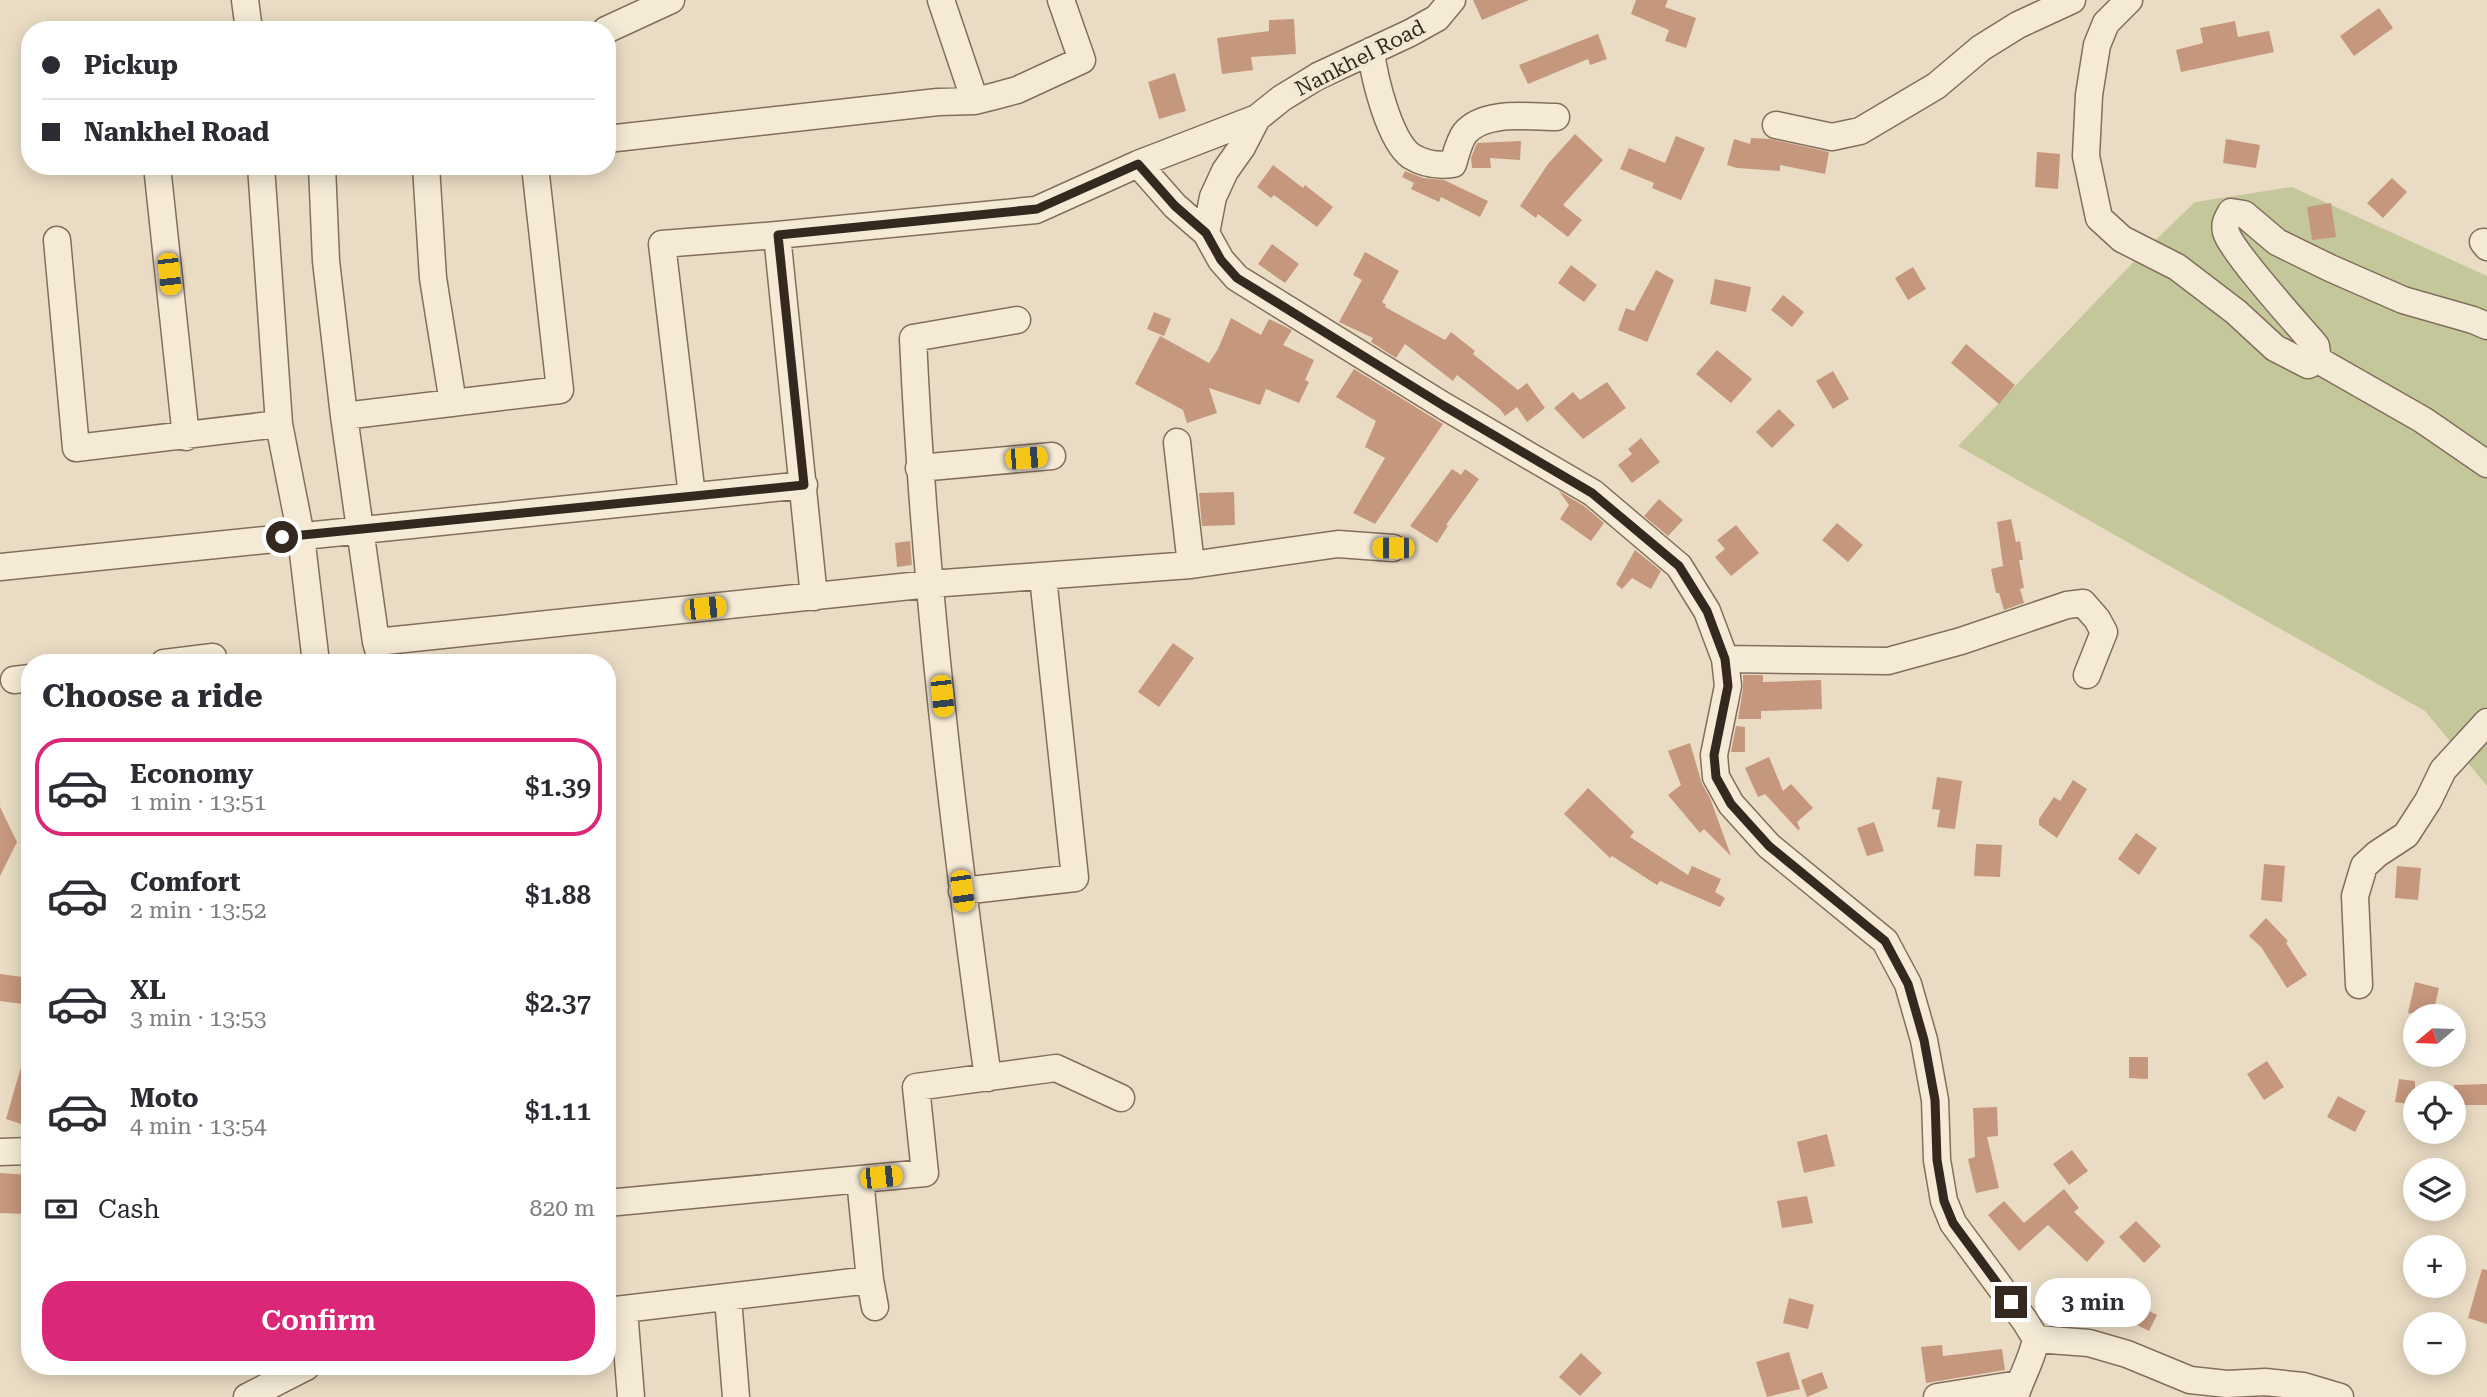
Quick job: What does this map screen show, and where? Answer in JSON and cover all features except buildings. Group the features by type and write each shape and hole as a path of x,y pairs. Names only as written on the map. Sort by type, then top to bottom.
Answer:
{"street":[{"path":"245,0 248,21"},
{"path":"616,25 671,0"},
{"path":"941,0 975,101"},
{"path":"616,138 938,102 975,101 1017,90 1082,60 1061,0"},
{"name":"Nankhel Road","path":"1206,233 1213,197 1225,171 1242,147 1257,118 1318,76 1437,18 1451,0"},
{"path":"1776,125 1832,137 1860,131 1936,86 1981,48 2018,25 2072,0"},
{"path":"2129,0 2106,23 2097,45 2089,94 2087,156 2099,218 2122,239 2176,267 2236,312 2275,348 2308,365 2318,360"},
{"path":"1371,51 1373,75 1391,127 1410,155 1438,167 1453,164 1463,135 1476,123 1502,118 1556,117"},
{"path":"692,496 662,244 1037,209 1138,164 1257,118"},
{"path":"1138,164 1175,206 1206,233 1221,260 1237,278 1444,406 1592,493 1679,566 1707,611 1725,659 1728,686 1714,755 1716,777 1731,804 1769,846 1885,941 1908,984 1924,1040 1935,1100 1937,1160 1944,1201 1953,1223 2036,1339 2033,1355 2017,1391 1937,1397"},
{"path":"158,175 186,437"},
{"path":"262,175 279,424 300,536 315,654"},
{"path":"323,175 326,261 344,416 379,653 930,584 1191,565 1338,544 1393,548"},
{"path":"427,175 433,278 453,403"},
{"path":"344,416 560,390 536,175"},
{"path":"2318,360 2316,346 2227,234 2226,221 2231,212 2244,214 2277,242 2330,268 2403,300 2487,326"},
{"path":"778,235 814,597"},
{"path":"57,240 76,448 279,424"},
{"path":"988,1078 962,891 930,584 919,468 913,338 1017,320"},
{"path":"2318,360 2423,420 2487,464"},
{"path":"1177,442 1191,565"},
{"path":"919,468 1052,456"},
{"path":"0,566 804,485"},
{"path":"962,891 1075,878 1043,577"},
{"path":"1725,659 1888,661 1961,641 2067,605 2083,603 2104,632 2087,675"},
{"path":"2359,985 2355,896 2364,866 2406,835 2428,801 2443,770 2487,722"},
{"path":"616,1202 925,1173 916,1087 1056,1068 1121,1098"},
{"path":"0,1152 21,1151"},
{"path":"860,1179 875,1307"},
{"path":"631,1397 616,1310 870,1280"},
{"path":"728,1298 736,1397"},
{"path":"2036,1339 2090,1343 2127,1353 2190,1380 2303,1386 2340,1397"},
{"path":"247,1397 290,1375"}],"green space":[{"path":"2292,187 2487,276 2487,786 2425,711 1958,446 2143,252 2195,202"}],"route":[{"path":"282,537 804,485 778,235 1037,209 1138,164 1175,206 1206,233 1221,260 1237,278 1444,406 1592,493 1679,566 1707,611 1725,659 1728,686 1714,755 1716,777 1731,804 1769,846 1885,941 1908,984 1924,1040 1935,1100 1937,1160 1944,1201 1953,1223 2011,1302"}]}
